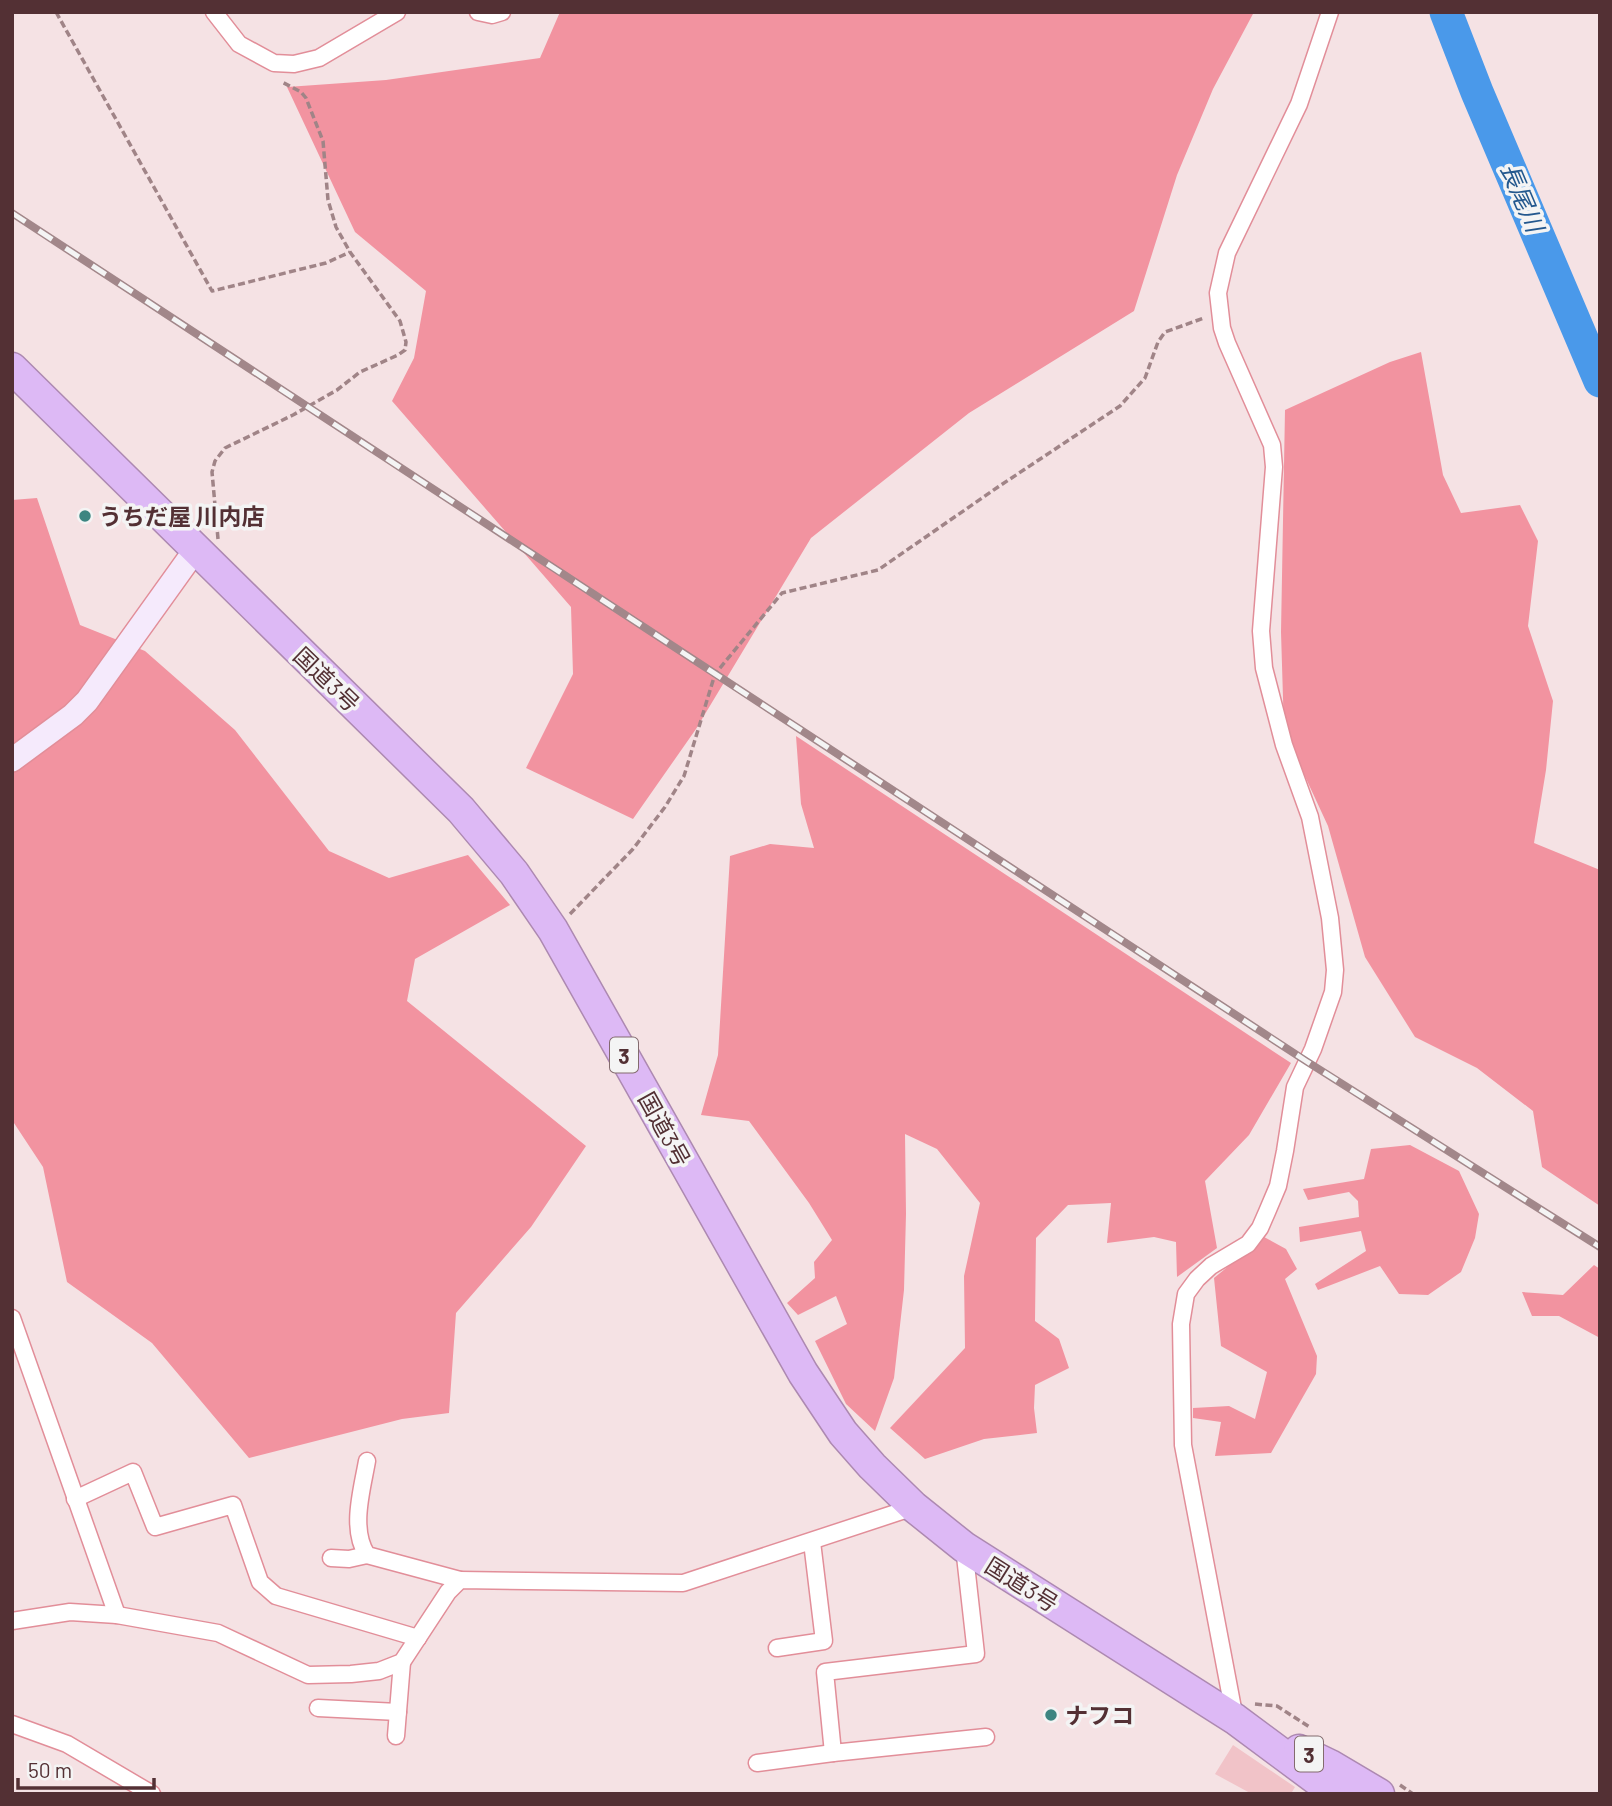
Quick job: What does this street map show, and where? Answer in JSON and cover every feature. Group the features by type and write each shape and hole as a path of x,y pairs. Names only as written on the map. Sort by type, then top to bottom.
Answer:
{"highway":[{"name":"国道3号","path":"12,369 461,810 514,873 553,930 815,1393 843,1433 872,1466 914,1507 964,1547 1235,1719 1336,1794"},
{"name":"国道3号","path":"1235,1719 1330,1765 1379,1794"}],"street":[{"path":"214,12 239,44 274,63 294,64 318,58 397,12"},
{"path":"478,12 492,15 502,12"},
{"path":"1235,1719 1183,1445 1181,1324 1186,1294 1197,1279 1211,1266 1248,1244 1260,1228 1267,1212 1278,1186 1294,1087 1313,1049 1333,992 1335,970 1330,918 1310,817 1278,725 1264,668 1261,631 1274,467 1272,445 1227,343 1219,313 1218,293 1227,253 1299,104 1331,12"},
{"path":"12,760 87,701 205,559"},
{"path":"12,1318 117,1615"},
{"path":"367,1461 359,1508 359,1542 367,1555"},
{"path":"75,1499 133,1472 155,1527 233,1505 260,1582 276,1596 418,1638"},
{"path":"331,1558 349,1559 367,1555 460,1580 683,1583 914,1507"},
{"path":"777,1648 824,1641 811,1542"},
{"path":"834,1753 825,1672 976,1654 964,1547"},
{"path":"396,1735 402,1662 448,1592 460,1580"},
{"path":"12,1621 70,1612 117,1615 218,1633 307,1675 379,1671 402,1662"},
{"path":"318,1708 398,1712"},
{"path":"12,1724 67,1744 152,1794"},
{"path":"757,1763 986,1737"}],"path":[{"path":"56,12 212,291 326,263 351,252"},
{"path":"205,559 218,544 212,472 215,461 225,448 293,415 337,390 360,372 405,350 406,342 400,321 336,227 328,200 323,141 306,98 301,92 280,81"},
{"path":"553,930 633,849 665,807 684,776 715,674 782,593 878,570 1120,407 1145,377 1158,342 1165,332 1219,313"}],"shaded area":[{"path":"560,12 1254,12 1213,89 1177,175 1134,311 969,413 811,538 696,729 633,819 526,768 573,674 571,607 392,401 414,358 426,291 355,232 287,87 386,80 540,58"},
{"path":"1421,352 1443,475 1461,513 1520,505 1538,541 1528,626 1553,701 1546,770 1534,843 1600,870 1600,1206 1542,1167 1533,1111 1477,1068 1415,1037 1365,957 1328,826 1284,731 1281,632 1285,410 1390,362"},
{"path":"37,498 80,625 145,651 235,730 329,851 389,878 468,855 510,905 415,959 407,1001 586,1146 531,1227 456,1313 449,1413 402,1419 249,1458 152,1343 67,1282 43,1167 12,1120 12,500"},
{"path":"796,736 1291,1063 1249,1135 1205,1181 1217,1248 1177,1277 1176,1242 1154,1237 1107,1243 1111,1203 1068,1205 1036,1238 1035,1321 1059,1339 1069,1368 1035,1385 1037,1433 984,1439 925,1459 890,1428 965,1348 964,1276 980,1203 937,1149 905,1134 904,1290 894,1378 875,1431 846,1404 815,1341 847,1324 836,1296 798,1315 787,1303 815,1278 814,1262 832,1240 809,1203 749,1121 701,1115 718,1055 730,856 770,844 814,848 801,804"},
{"path":"1410,1145 1459,1171 1479,1214 1475,1238 1461,1272 1428,1295 1399,1294 1380,1266 1318,1290 1315,1284 1366,1251 1361,1231 1300,1242 1299,1227 1359,1217 1358,1201 1349,1192 1308,1200 1303,1189 1364,1179 1371,1149"},
{"path":"1264,1237 1286,1249 1297,1269 1285,1279 1317,1356 1316,1374 1271,1453 1215,1456 1221,1422 1193,1418 1193,1408 1229,1406 1255,1419 1267,1372 1221,1346 1214,1278"},
{"path":"1594,1265 1600,1269 1600,1338 1559,1316 1532,1316 1522,1292 1563,1295"},
{"path":"1233,1745 1295,1787 1292,1792 1295,1794 1250,1793 1215,1774"}],"waterway":[{"name":"長尾川","path":"1446,12 1477,92 1600,381"}],"railway":[{"path":"12,213 1306,1061 1600,1247"}],"place":[{"name":"うちだ屋 川内店","path":"85,516"},
{"name":"ナフコ","path":"1051,1715"}]}
